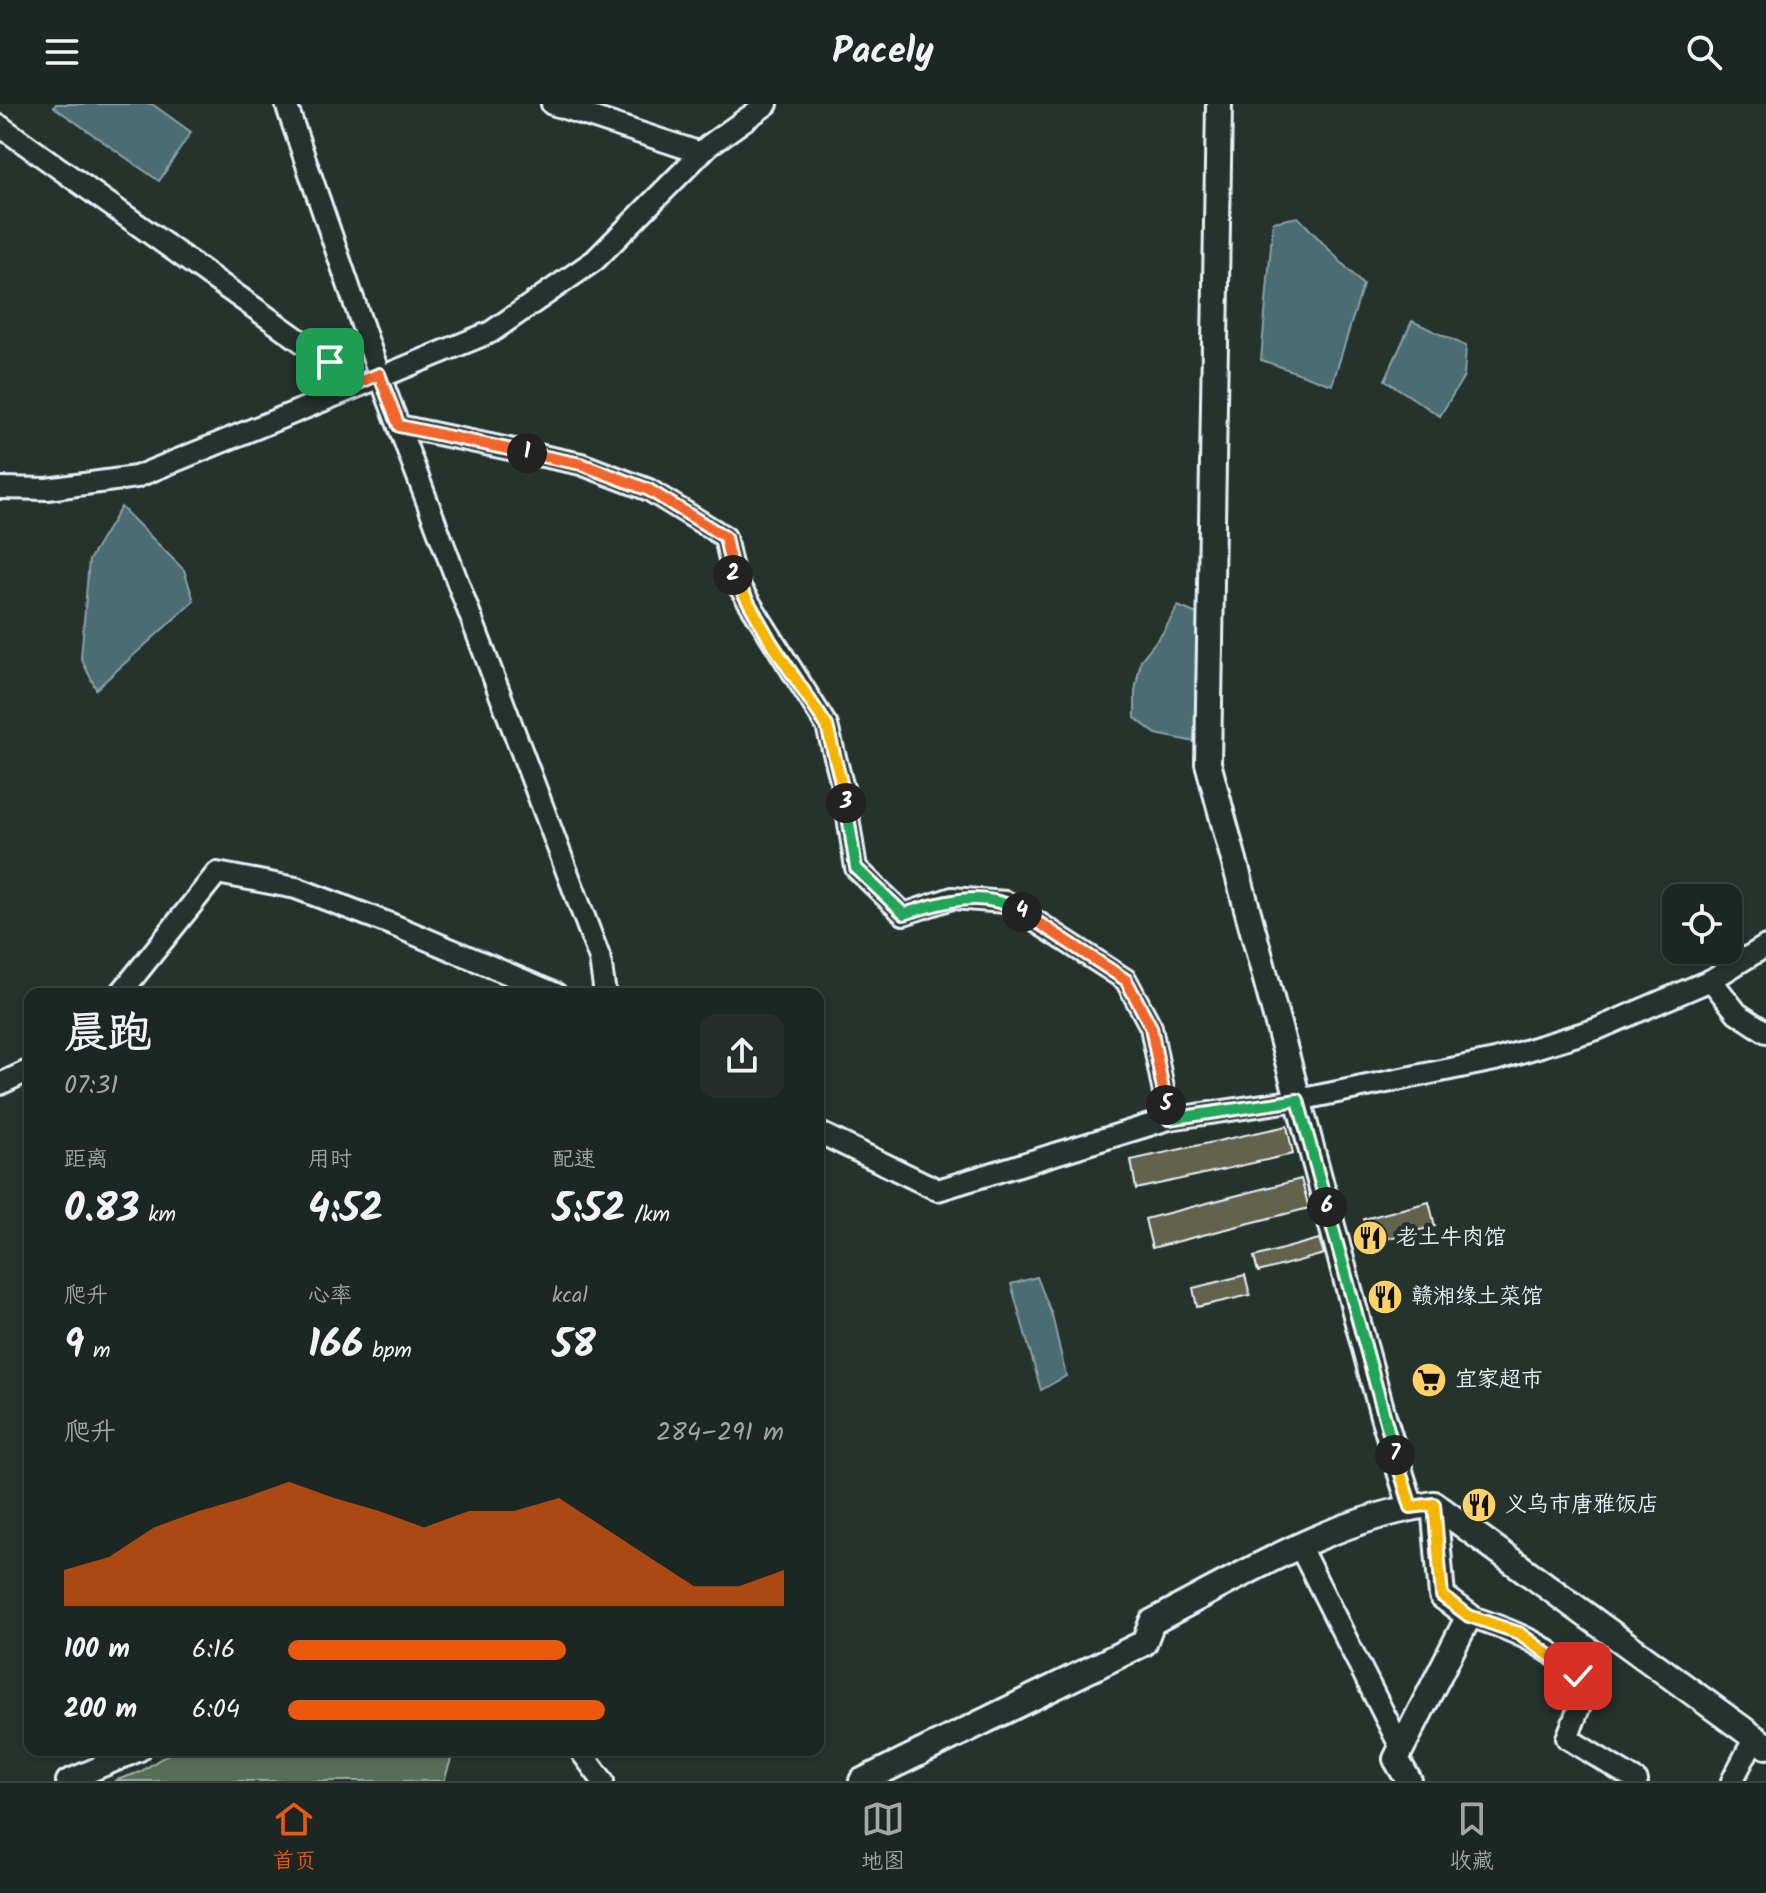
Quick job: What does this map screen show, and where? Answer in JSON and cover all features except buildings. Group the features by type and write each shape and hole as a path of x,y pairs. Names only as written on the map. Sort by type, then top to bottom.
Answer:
{"street":[{"path":"286,104 379,374 600,959 604,988"},
{"path":"552,104 701,153"},
{"path":"0,488 47,489 136,477 379,374 491,332 595,260 701,153 767,104"},
{"path":"1219,104 1208,763 1383,1416 1423,1505 1442,1596 1469,1616 1525,1635 1578,1676 1587,1688 1567,1738 1637,1781"},
{"path":"0,126 330,362 343,390"},
{"path":"399,426 581,464 649,490 725,537 734,578 827,726 844,792 856,868 904,914 952,898 1006,902 1126,980 1151,1027 1169,1119"},
{"path":"125,988 217,873 296,888 542,988"},
{"path":"824,1135 938,1190 1169,1119 1298,1100 1495,1060 1597,1029 1711,980 1766,946"},
{"path":"1711,980 1737,1013 1766,1032"},
{"path":"0,1084 24,1073"},
{"path":"862,1781 1144,1643 1152,1622 1300,1547 1388,1511 1423,1505 1760,1742 1732,1781"},
{"path":"1300,1547 1401,1748"},
{"path":"1409,1781 1396,1759 1469,1616"},
{"path":"67,1781 126,1756"},
{"path":"584,1756 603,1781"}],"green space":[{"path":"165,1756 452,1756 444,1781 114,1781 140,1772"}],"water":[{"path":"56,104 152,104 191,132 159,181 54,107"},
{"path":"1298,217 1363,285 1332,385 1261,360 1273,222"},
{"path":"1412,321 1466,346 1464,376 1440,416 1385,380"},
{"path":"121,507 184,570 194,601 96,689 81,658 89,560"},
{"path":"1178,606 1204,617 1200,743 1156,734 1135,718 1135,691 1141,660 1164,631"},
{"path":"1037,1277 1052,1315 1066,1376 1041,1390 1011,1284"}],"place":[{"name":"老土牛肉馆","path":"1370,1238"},
{"name":"赣湘缘土菜馆","path":"1385,1297"},
{"name":"宜家超市","path":"1429,1380"},
{"name":"义乌市唐雅饭店","path":"1479,1505"}],"route":[{"path":"330,362 343,390 379,374 399,426 581,464 649,490 725,537 734,578 771,642 827,726 844,792 856,868 904,914 952,898 1006,902 1126,980 1151,1027 1169,1119 1298,1100 1383,1416 1411,1507 1434,1504 1442,1596 1469,1616 1525,1635 1578,1676"}]}
